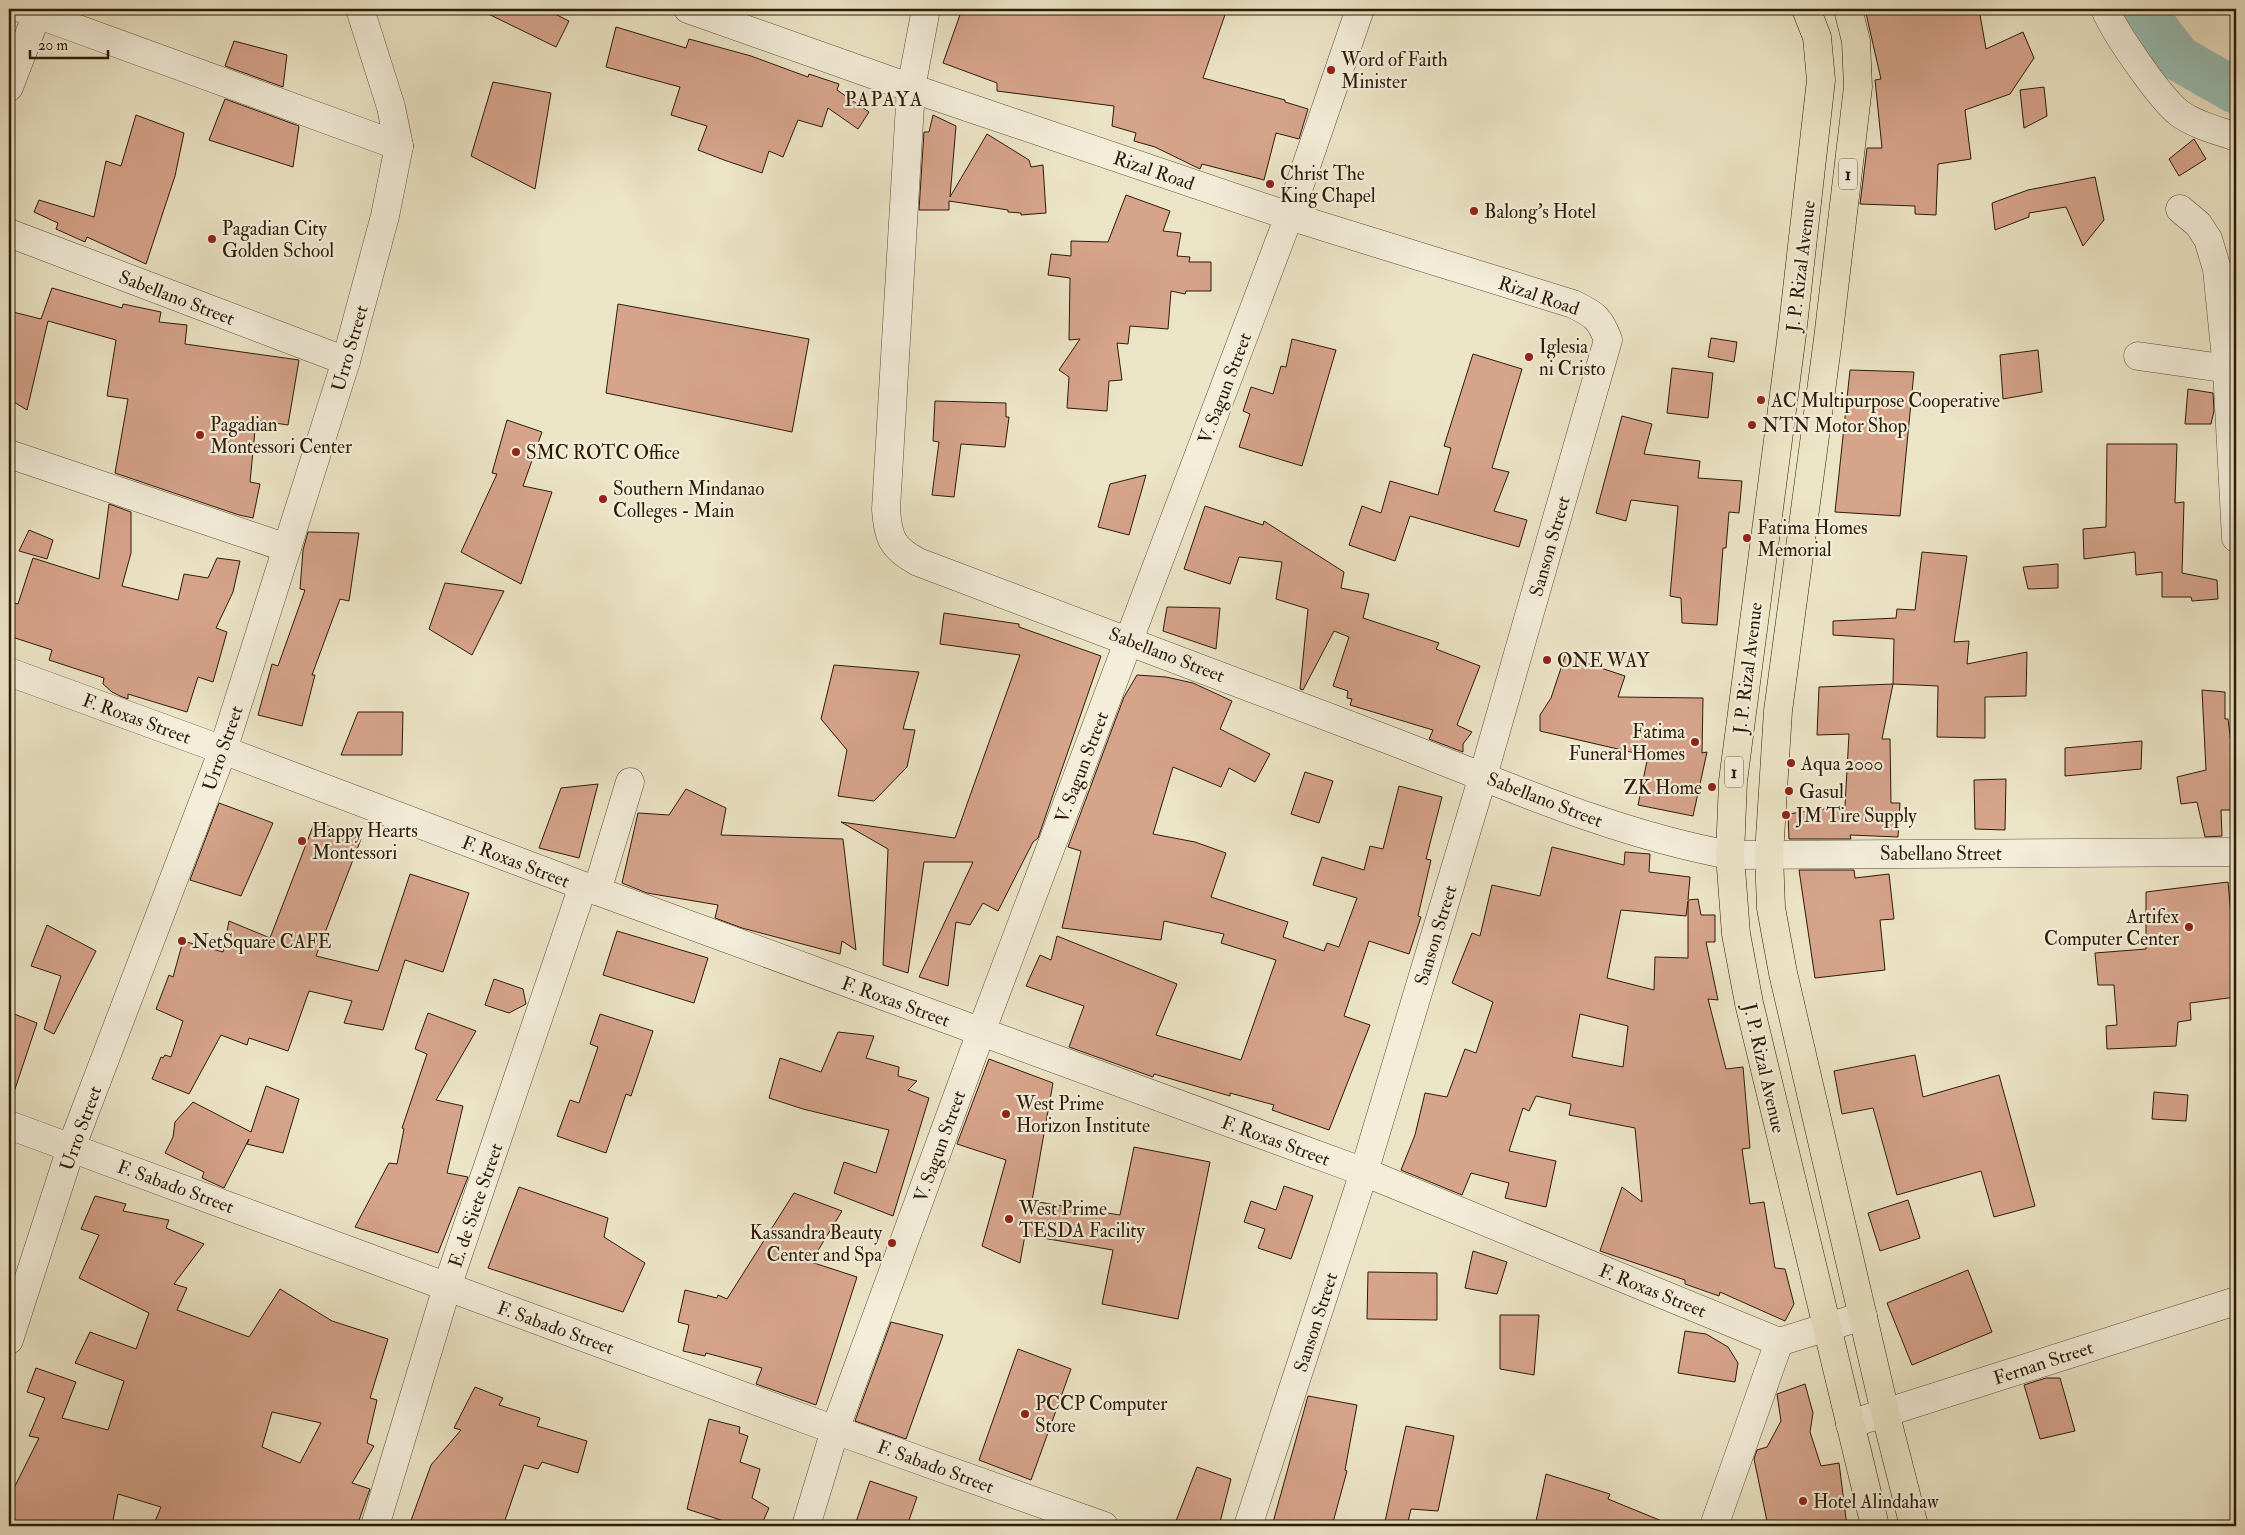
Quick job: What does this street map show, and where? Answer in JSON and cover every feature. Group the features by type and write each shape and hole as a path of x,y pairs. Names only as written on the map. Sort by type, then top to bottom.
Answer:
{"main road":[{"name":"J. P. Rizal Avenue","path":"1806,9 1817,37 1821,80 1792,334 1740,709 1733,781 1730,855 1736,934 1749,1003 1875,1526"},
{"name":"J. P. Rizal Avenue","path":"1848,9 1856,41 1858,87 1828,339 1778,711 1768,854 1771,908 1783,973 1885,1412 1914,1526"},
{"path":"1792,334 1828,339"},
{"path":"1788,1162 1825,1154"}],"street":[{"path":"360,9 391,107 399,146"},
{"name":"Rizal Road","path":"688,9 911,88 1289,216 1573,304 1592,313 1602,324 1608,340"},
{"path":"911,88 926,9"},
{"name":"V. Sagun Street","path":"806,1526 835,1430 981,1032 1289,216 1360,9"},
{"path":"2105,9 2160,94 2180,113 2205,126 2236,137"},
{"path":"9,87 33,10 399,146"},
{"name":"Sabellano Street","path":"911,88 886,509 888,532 904,554 918,562 1129,640 1482,776 1641,834 1730,855 2236,852"},
{"name":"Urro Street","path":"9,1340 71,1148 223,750 346,361 385,216 399,146"},
{"path":"2180,209 2198,224 2208,239 2217,269 2232,370 2236,538"},
{"name":"Sabellano Street","path":"9,234 346,361"},
{"name":"Sanson Street","path":"1248,1526 1364,1172 1482,776 1608,340"},
{"path":"2138,356 2232,370"},
{"path":"9,454 287,548"},
{"name":"F. Roxas Street","path":"9,672 223,750 590,889 1364,1172 1779,1342"},
{"name":"E. de Siete Street","path":"375,1526 447,1287 630,782"},
{"name":"F. Sabado Street","path":"9,1125 835,1430 1104,1526"},
{"name":"Fernan Street","path":"1850,1424 2236,1300"},
{"path":"1714,1526 1779,1342 1863,1316"}],"building":[{"path":"478,9 545,9 569,21 556,47"},
{"path":"962,9 1227,9 1203,78 1285,100 1285,102 1308,109 1299,139 1276,133 1264,180 1202,164 1200,169 1155,147 1134,141 1136,133 1112,126 1114,106 997,91 997,83 943,63"},
{"path":"1865,9 1979,9 1986,49 2023,32 2034,58 2010,94 1965,110 1971,159 1938,164 1936,215 1915,214 1915,206 1860,204 1867,148 1882,148 1875,80 1881,79"},
{"path":"616,27 686,48 689,39 751,56 808,77 809,74 839,84 837,90 869,112 858,129 828,108 822,127 798,120 783,157 769,151 762,173 698,150 707,126 671,115 680,87 606,67"},
{"path":"234,41 287,55 283,87 225,66"},
{"path":"493,82 551,93 535,189 471,156"},
{"path":"2044,87 2047,116 2024,128 2020,90"},
{"path":"225,99 299,126 293,167 209,140"},
{"path":"136,115 184,133 175,176 146,264 87,237 85,242 56,229 58,223 34,212 39,200 94,217 106,161 121,166"},
{"path":"933,115 956,126 950,197 987,134 1029,160 1031,167 1043,165 1046,213 1021,215 1021,213 1008,212 1008,210 949,201 949,210 919,210 924,132 929,132"},
{"path":"2194,139 2206,159 2179,176 2169,159"},
{"path":"2095,177 2104,220 2083,246 2066,207 2029,213 2029,217 1995,230 1992,203 2028,190"},
{"path":"1126,195 1170,211 1163,231 1181,233 1177,256 1190,257 1189,262 1211,262 1211,291 1186,291 1185,294 1171,291 1168,329 1130,326 1128,344 1117,343 1122,380 1109,381 1107,411 1067,408 1069,377 1059,370 1080,339 1069,340 1070,278 1048,275 1051,254 1071,256 1071,241 1108,242"},
{"name":"Pagadian Montessori Center","path":"52,288 122,308 123,304 161,312 159,322 187,325 185,344 299,360 288,425 256,420 250,482 260,484 253,518 115,473 128,399 107,396 116,340 48,321 27,410 9,399 9,311 41,319"},
{"path":"618,304 809,339 792,432 606,393"},
{"path":"1711,338 1737,342 1734,362 1708,357"},
{"path":"1292,339 1336,350 1302,466 1239,447 1250,414 1243,411 1251,387 1273,394 1281,366 1286,367"},
{"path":"2038,350 2042,392 2003,399 2000,355"},
{"path":"1473,354 1522,369 1492,468 1509,472 1494,511 1527,520 1519,547 1410,516 1395,561 1349,545 1362,506 1381,513 1390,481 1438,495 1451,448 1444,446"},
{"path":"1672,368 1713,373 1708,418 1667,413"},
{"path":"1850,370 1914,372 1900,516 1835,512"},
{"path":"2188,389 2213,393 2214,411 2211,424 2185,424"},
{"path":"935,401 1006,403 1006,417 1009,417 1005,447 961,444 954,497 932,495 939,442 933,441"},
{"path":"1622,416 1652,424 1644,454 1700,461 1698,478 1742,481 1739,513 1729,512 1726,548 1723,548 1717,625 1682,623 1681,598 1670,596 1678,506 1631,500 1626,521 1596,513"},
{"path":"507,420 542,432 523,486 552,492 521,584 461,552 497,474 492,473"},
{"path":"2107,444 2177,444 2175,503 2184,502 2182,573 2217,580 2218,599 2192,601 2191,597 2162,597 2162,572 2136,575 2135,552 2084,559 2083,529 2106,527"},
{"path":"1146,475 1129,535 1098,527 1110,484"},
{"path":"109,504 131,512 131,553 122,586 178,600 184,574 208,578 217,558 240,561 233,592 216,628 227,632 213,682 198,677 187,712 128,694 128,699 120,696 103,684 104,678 49,660 52,650 9,636 9,602 18,604 33,558 99,579"},
{"path":"1205,506 1263,525 1264,521 1344,572 1341,588 1369,594 1363,618 1439,643 1436,649 1480,666 1457,725 1472,732 1463,744 1463,752 1429,739 1433,730 1350,705 1352,699 1347,698 1348,691 1333,686 1349,637 1334,631 1303,690 1300,689 1308,609 1276,599 1282,562 1239,557 1230,584 1184,569"},
{"path":"29,530 53,540 47,559 19,551"},
{"path":"308,532 359,533 349,601 340,599 312,675 315,675 302,726 258,715 272,664 278,666 305,590 300,589 303,550"},
{"path":"1922,552 1967,556 1954,642 1969,641 1967,664 2027,652 2026,696 1985,697 1985,738 1937,737 1938,686 1893,684 1894,639 1833,635 1833,621 1896,618 1897,609 1915,610"},
{"path":"2058,564 2058,588 2028,589 2023,567"},
{"path":"445,583 504,591 472,655 429,629"},
{"path":"1167,607 1220,608 1216,649 1163,631"},
{"path":"944,613 1019,624 1019,627 1101,656 1038,838 1033,842 998,911 983,903 970,925 956,922 948,986 919,977 973,862 924,862 908,973 883,965 888,849 841,822 955,838 1020,655 940,644"},
{"path":"1565,656 1625,676 1618,697 1703,698 1702,753 1707,752 1693,816 1638,805 1648,756 1540,731 1540,715 1551,698"},
{"path":"834,665 919,672 903,729 915,730 907,767 874,801 838,796 847,750 821,719"},
{"path":"1137,675 1166,677 1193,683 1232,701 1220,729 1270,754 1255,782 1229,768 1221,787 1173,767 1153,834 1195,842 1226,853 1211,897 1288,922 1283,937 1324,951 1327,943 1339,947 1357,898 1313,885 1322,857 1364,870 1370,846 1383,849 1399,786 1442,797 1426,859 1431,860 1418,916 1421,917 1409,954 1369,941 1344,1016 1370,1025 1329,1130 1272,1110 1274,1105 1230,1093 1230,1096 1154,1074 1153,1077 1069,1047 1084,1006 1026,986 1040,955 1051,960 1057,936 1177,984 1156,1035 1241,1060 1276,960 1221,943 1224,934 1164,921 1161,940 1062,928 1081,851 1068,847 1124,697"},
{"path":"1893,684 1882,739 1890,739 1891,803 1900,803 1898,837 1850,835 1851,839 1789,839 1788,814 1845,806 1849,734 1817,735 1819,687"},
{"path":"2202,690 2225,692 2225,719 2228,719 2235,775 2235,810 2221,810 2222,836 2205,837 2197,802 2181,804 2177,777 2206,770"},
{"path":"358,712 403,712 402,755 341,755"},
{"path":"2142,741 2141,769 2065,776 2065,748"},
{"path":"1305,772 1333,781 1319,823 1291,814"},
{"path":"2006,779 2005,830 1975,829 1974,780"},
{"path":"598,784 579,858 539,848 561,788"},
{"path":"686,789 726,808 721,835 843,839 856,950 842,941 840,954 742,928 715,918 718,905 647,893 622,883 638,813 669,815"},
{"path":"219,803 273,823 241,896 190,880"},
{"path":"315,821 361,839 316,956 378,971 410,874 469,893 443,972 405,960 383,1030 344,1023 352,1001 309,991 288,1051 249,1038 247,1045 221,1035 189,1094 152,1079 161,1057 163,1058 165,1055 171,1057 183,1021 156,1009 169,975 173,977 183,941 223,952 229,921 270,938"},
{"path":"1552,847 1624,865 1625,852 1650,854 1649,872 1690,877 1688,900 1698,899 1701,915 1715,915 1715,942 1706,942 1718,1000 1708,999 1726,1069 1743,1067 1750,1148 1742,1149 1750,1204 1764,1202 1775,1268 1785,1269 1794,1304 1785,1321 1720,1292 1719,1296 1685,1284 1685,1280 1600,1251 1622,1187 1642,1202 1635,1128 1569,1115 1571,1104 1536,1096 1529,1111 1523,1108 1509,1151 1556,1161 1546,1207 1505,1198 1509,1183 1471,1173 1462,1195 1401,1170 1415,1135 1425,1093 1447,1097 1465,1049 1476,1053 1493,1002 1452,983 1472,933 1480,936 1492,885 1540,896","holes":["1688,901 1688,958 1655,957 1654,990 1607,978 1621,910 1686,916","1580,1014 1628,1026 1623,1067 1572,1057"]},
{"path":"1799,870 1854,870 1855,878 1889,874 1894,919 1880,920 1885,970 1815,978"},
{"path":"2228,882 2236,968 2236,997 2190,1003 2191,1020 2178,1022 2176,1046 2107,1049 2106,1026 2117,1025 2114,985 2098,985 2095,953 2146,949 2146,892"},
{"path":"47,925 96,951 54,1034 44,1029 61,976 31,966"},
{"path":"617,931 708,958 694,1003 603,975"},
{"path":"494,979 523,989 526,1004 509,1013 485,1005"},
{"path":"9,1012 37,1023 13,1095 9,1095"},
{"path":"428,1013 476,1031 436,1100 463,1106 447,1173 468,1177 438,1253 355,1227 389,1163 397,1164 404,1129 402,1128 427,1054 415,1049"},
{"path":"600,1014 653,1031 631,1096 626,1094 606,1153 557,1136 570,1100 579,1103 598,1047 590,1044"},
{"path":"838,1032 874,1036 866,1058 899,1067 898,1076 917,1081 908,1090 929,1098 893,1216 834,1193 844,1162 876,1173 889,1130 803,1109 769,1098 780,1058 821,1072"},
{"path":"1915,1055 1923,1097 1999,1075 2035,1206 1994,1217 1981,1171 1897,1195 1873,1108 1842,1114 1834,1071"},
{"path":"989,1059 1053,1083 1032,1201 1120,1215 1134,1147 1210,1162 1178,1319 1102,1304 1113,1250 1025,1235 1020,1263 982,1246 1006,1160 957,1144"},
{"path":"266,1086 299,1099 283,1153 247,1144 249,1139 224,1188 202,1178 204,1172 165,1153 173,1137 175,1122 193,1102 251,1132"},
{"path":"2154,1092 2188,1095 2186,1121 2152,1119"},
{"path":"1284,1186 1313,1196 1291,1259 1258,1248 1265,1229 1244,1222 1251,1201 1276,1210"},
{"path":"519,1187 608,1218 604,1237 645,1263 623,1312 488,1268"},
{"path":"794,1193 842,1211 811,1262 857,1277 816,1405 756,1384 762,1368 706,1353 705,1356 683,1351 689,1325 678,1322 685,1290 717,1298 718,1295 727,1299"},
{"path":"95,1196 126,1204 123,1211 169,1220 166,1228 204,1244 174,1284 187,1288 177,1310 249,1337 280,1289 332,1321 388,1339 370,1398 377,1400 367,1443 374,1446 352,1483 370,1489 357,1526 153,1526 161,1507 118,1494 112,1526 9,1526 9,1498 39,1438 29,1436 45,1398 27,1392 36,1368 76,1382 62,1418 108,1430 124,1381 75,1363 90,1332 136,1349 149,1313 79,1278 99,1235 81,1229","holes":["272,1412 321,1423 300,1463 262,1447"]},
{"path":"1908,1200 1920,1238 1880,1251 1868,1213"},
{"path":"1473,1251 1507,1262 1497,1294 1465,1288"},
{"path":"1968,1270 1992,1332 1912,1365 1887,1303"},
{"path":"1368,1272 1437,1273 1437,1320 1367,1319"},
{"path":"1500,1315 1539,1315 1534,1375 1500,1369"},
{"path":"891,1322 943,1335 906,1439 855,1421"},
{"path":"1685,1331 1706,1334 1728,1347 1738,1363 1735,1382 1678,1373"},
{"name":"PCCP Computer Store","path":"1018,1349 1071,1369 1031,1480 979,1460"},
{"path":"2046,1378 2060,1378 2075,1431 2040,1439 2024,1385"},
{"path":"1805,1384 1813,1413 1810,1432 1821,1466 1839,1463 1847,1526 1768,1526 1754,1459 1757,1450 1767,1447 1781,1421 1777,1394"},
{"path":"475,1387 503,1398 499,1405 540,1418 537,1426 587,1441 578,1473 542,1462 538,1469 524,1465 503,1526 409,1526 431,1465 461,1430 454,1428"},
{"path":"1308,1396 1357,1405 1345,1470 1347,1471 1332,1526 1272,1526"},
{"path":"709,1419 740,1427 739,1433 748,1436 740,1462 760,1469 752,1498 769,1508 761,1526 739,1526 687,1509"},
{"path":"1406,1426 1454,1436 1438,1511 1411,1509 1407,1526 1384,1526"},
{"path":"1197,1467 1231,1479 1219,1526 1174,1526"},
{"path":"1546,1474 1610,1494 1608,1499 1674,1526 1535,1526"},
{"path":"870,1481 917,1497 907,1526 869,1526 856,1522"}],"waterway":[{"path":"2145,9 2150,21 2178,58 2236,91"}],"place":[{"name":"Word of Faith Minister","path":"1331,70"},
{"name":"Christ The King Chapel","path":"1270,184"},
{"name":"Balong's Hotel","path":"1474,211"},
{"name":"Pagadian City Golden School","path":"212,239"},
{"name":"Iglesia ni Cristo","path":"1529,357"},
{"name":"AC Multipurpose Cooperative","path":"1761,400"},
{"name":"NTN Motor Shop","path":"1752,425"},
{"name":"Pagadian Montessori Center","path":"200,435"},
{"name":"SMC ROTC Office","path":"516,452"},
{"name":"Southern Mindanao Colleges - Main","path":"603,499"},
{"name":"Fatima Homes Memorial","path":"1747,538"},
{"name":"ONE WAY","path":"1547,660"},
{"name":"Fatima Funeral Homes","path":"1695,742"},
{"name":"Aqua 2000","path":"1791,763"},
{"name":"ZK Home","path":"1712,787"},
{"name":"Gasul","path":"1789,791"},
{"name":"JM Tire Supply","path":"1786,815"},
{"name":"Happy Hearts Montessori","path":"302,841"},
{"name":"Artifex Computer Center","path":"2189,927"},
{"name":"NetSquare CAFE","path":"182,941"},
{"name":"West Prime Horizon Institute","path":"1006,1114"},
{"name":"West Prime TESDA Facility","path":"1009,1219"},
{"name":"Kassandra Beauty Center and Spa","path":"892,1243"},
{"name":"PCCP Computer Store","path":"1025,1414"},
{"name":"Hotel Alindahaw","path":"1803,1501"}],"district":[{"name":"PAPAYA","path":"884,99"}]}
